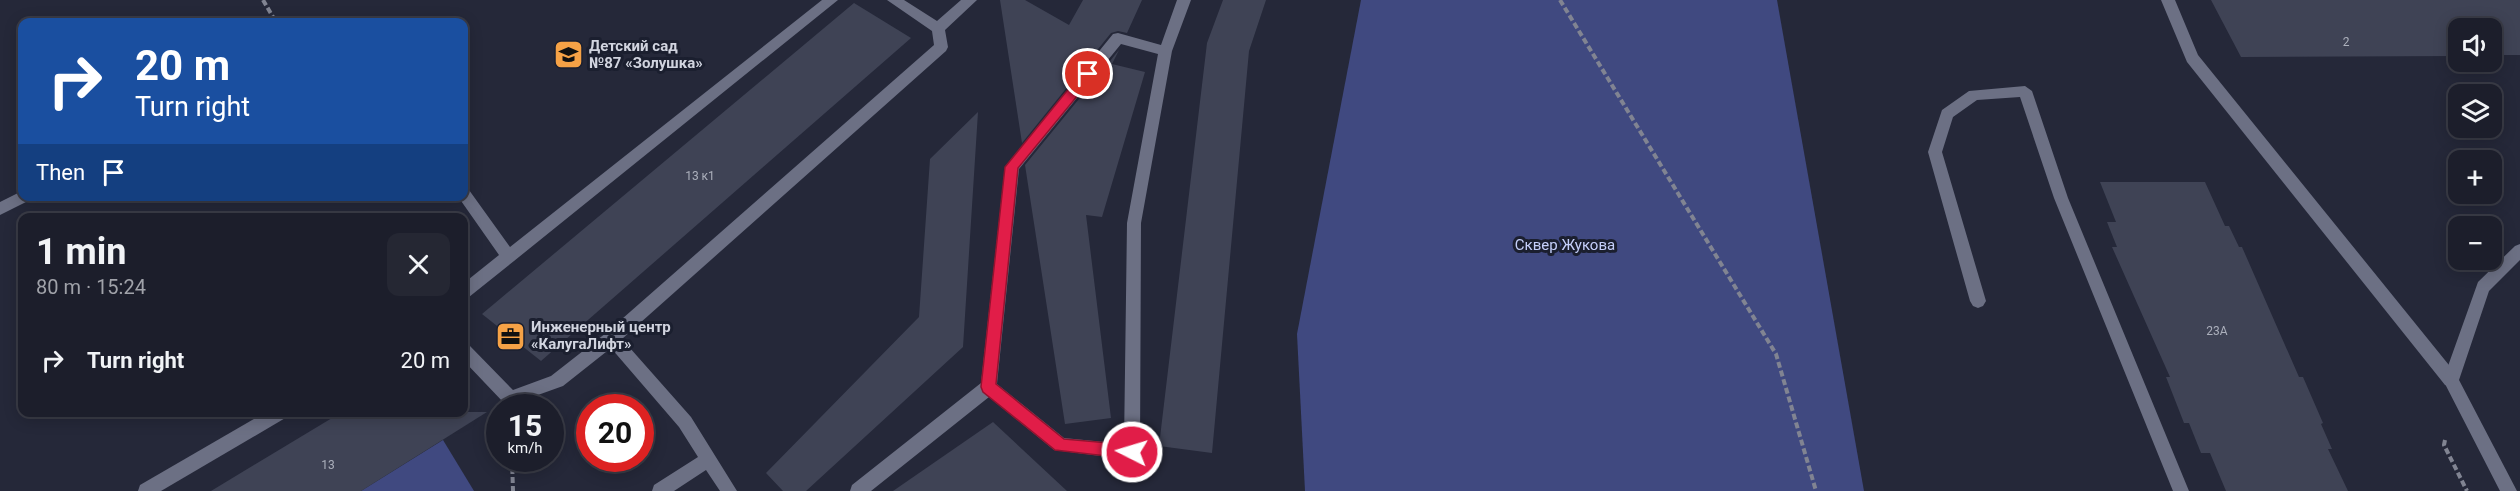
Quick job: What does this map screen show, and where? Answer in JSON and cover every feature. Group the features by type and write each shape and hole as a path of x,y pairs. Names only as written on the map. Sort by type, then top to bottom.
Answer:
{"street":[{"path":"468,289 831,0"},
{"path":"468,355 510,398 556,381 612,338 941,47 938,28 894,0"},
{"path":"938,28 970,0"},
{"path":"989,387 1060,445 1132,452 1134,223 1165,51 1184,0"},
{"path":"2168,0 2192,58 2451,380 2509,491"},
{"path":"858,491 989,387 1012,167 1118,38 1165,51"},
{"path":"1978,302 1935,152 1947,114 1974,95 2025,91 2061,198 2181,491"},
{"path":"0,209 18,200"},
{"path":"468,200 509,257"},
{"path":"2451,380 2483,287 2520,250"},
{"path":"612,338 685,422 729,491"},
{"path":"146,491 272,417"},
{"path":"660,491 709,459"}],"path":[{"path":"263,0 274,18"},
{"path":"1560,0 1776,354 1816,491"},
{"path":"2444,445 2467,491"},
{"path":"512,472 513,491"}],"green space":[{"name":"Сквер Жукова","path":"1361,0 1777,0 1864,491 1305,491 1297,334"},
{"path":"443,440 474,491 361,491"}],"building":[{"path":"1000,0 1025,0 1069,25 1083,0 1142,0 1127,33 1118,31 1111,33 1022,143"},
{"path":"1223,0 1266,0 1249,51 1212,453 1159,446 1207,43"},
{"path":"2211,0 2520,0 2520,55 2502,55 2502,18 2448,18 2448,56 2241,57"},
{"path":"854,3 911,38 541,361 482,314"},
{"path":"1119,50 1112,64 1145,72 1102,217 1086,215 1111,418 1065,424 1025,165"},
{"path":"978,112 963,347 806,491 783,491 766,473 919,317 930,159"},
{"path":"2100,182 2205,182 2225,226 2229,226 2239,247 2242,247 2299,377 2303,377 2332,449 2328,449 2348,491 2226,491 2210,453 2201,453 2189,423 2184,423 2166,377 2170,377 2112,247 2117,247 2107,222 2116,222"},
{"path":"468,412 486,412 361,491 211,491 334,417 468,417"},
{"path":"993,422 1067,491 893,491"}],"place":[{"name":"Детский сад №87 «Золушка»","path":"568,55"},
{"name":"Инженерный центр «КалугаЛифт»","path":"510,336"}],"route":[{"path":"1088,74 1012,167 989,387 1060,445 1132,452"}]}
